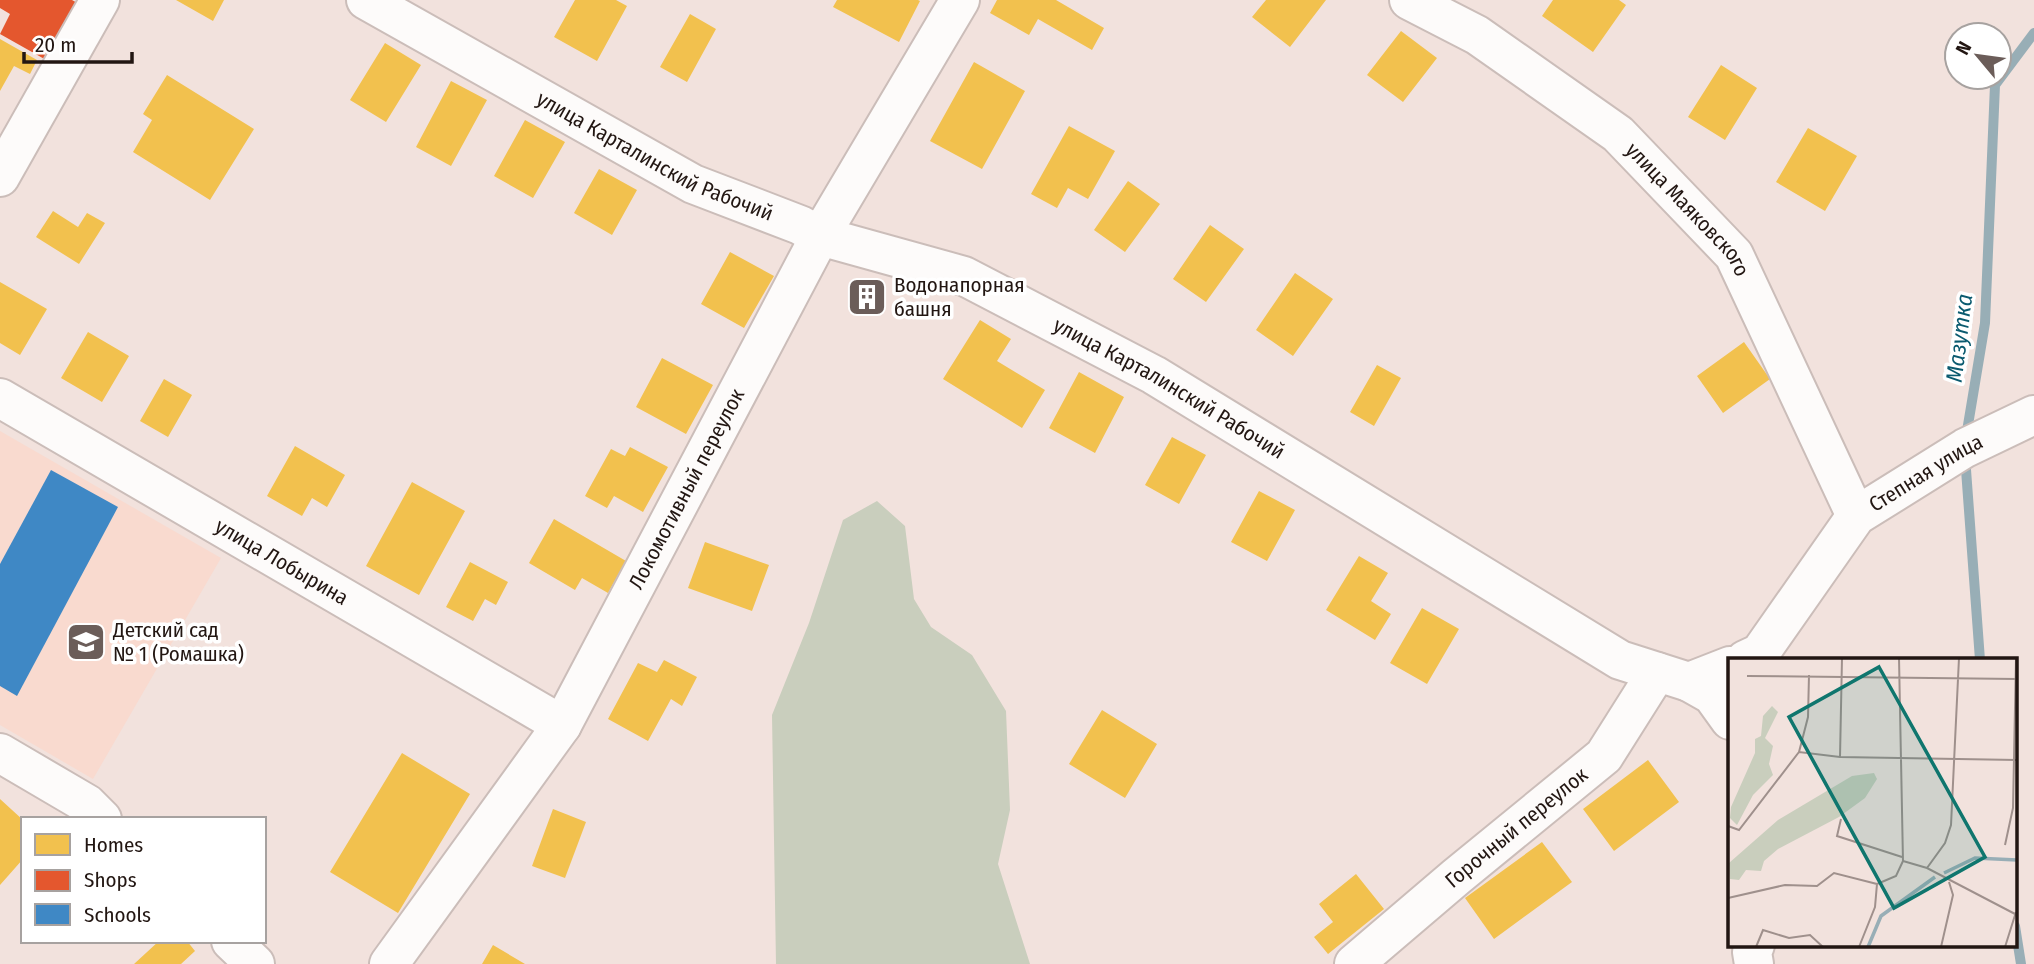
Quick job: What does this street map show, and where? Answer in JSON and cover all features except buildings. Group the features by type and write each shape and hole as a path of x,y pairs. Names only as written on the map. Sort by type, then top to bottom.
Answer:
{"street":[{"path":"0,177 100,0"},
{"name":"улица Карталинский Рабочий","path":"366,0 693,184 800,225 820,236 964,276 1118,356 1166,382 1620,660 1673,677 1713,695 1728,717"},
{"name":"Локомотивный переулок","path":"389,964 562,725 820,236 960,0"},
{"name":"улица Маяковского","path":"1409,0 1477,35 1618,134 1734,255 1856,516"},
{"name":"улица Лобырина","path":"0,398 562,725"},
{"name":"Степная улица","path":"1747,658 1856,516 1965,448 2034,415"},
{"path":"1673,677 1728,664"},
{"name":"Горочный переулок","path":"1354,964 1604,756 1673,677"},
{"path":"0,752 87,804 100,817"},
{"path":"233,943 255,964"},
{"path":"1754,964 1752,952 1755,946"}],"shaded area":[{"name":"Детский сад № 1 (Ромашка)","path":"0,431 221,558 93,779 0,725"}],"green space":[{"path":"877,501 905,526 914,599 931,627 972,655 1006,711 1010,810 998,864 1030,964 776,964 772,715 809,623 843,520"}],"waterway":[{"name":"Мазутка","path":"1966,437 1985,323 1995,85 2034,33"},
{"name":"Мазутка","path":"1965,456 1980,658"},
{"name":"Мазутка","path":"2016,932 2021,964"}],"place":[{"name":"Водонапорная башня","path":"867,297"},
{"name":"Детский сад № 1 (Ромашка)","path":"86,642"}]}
